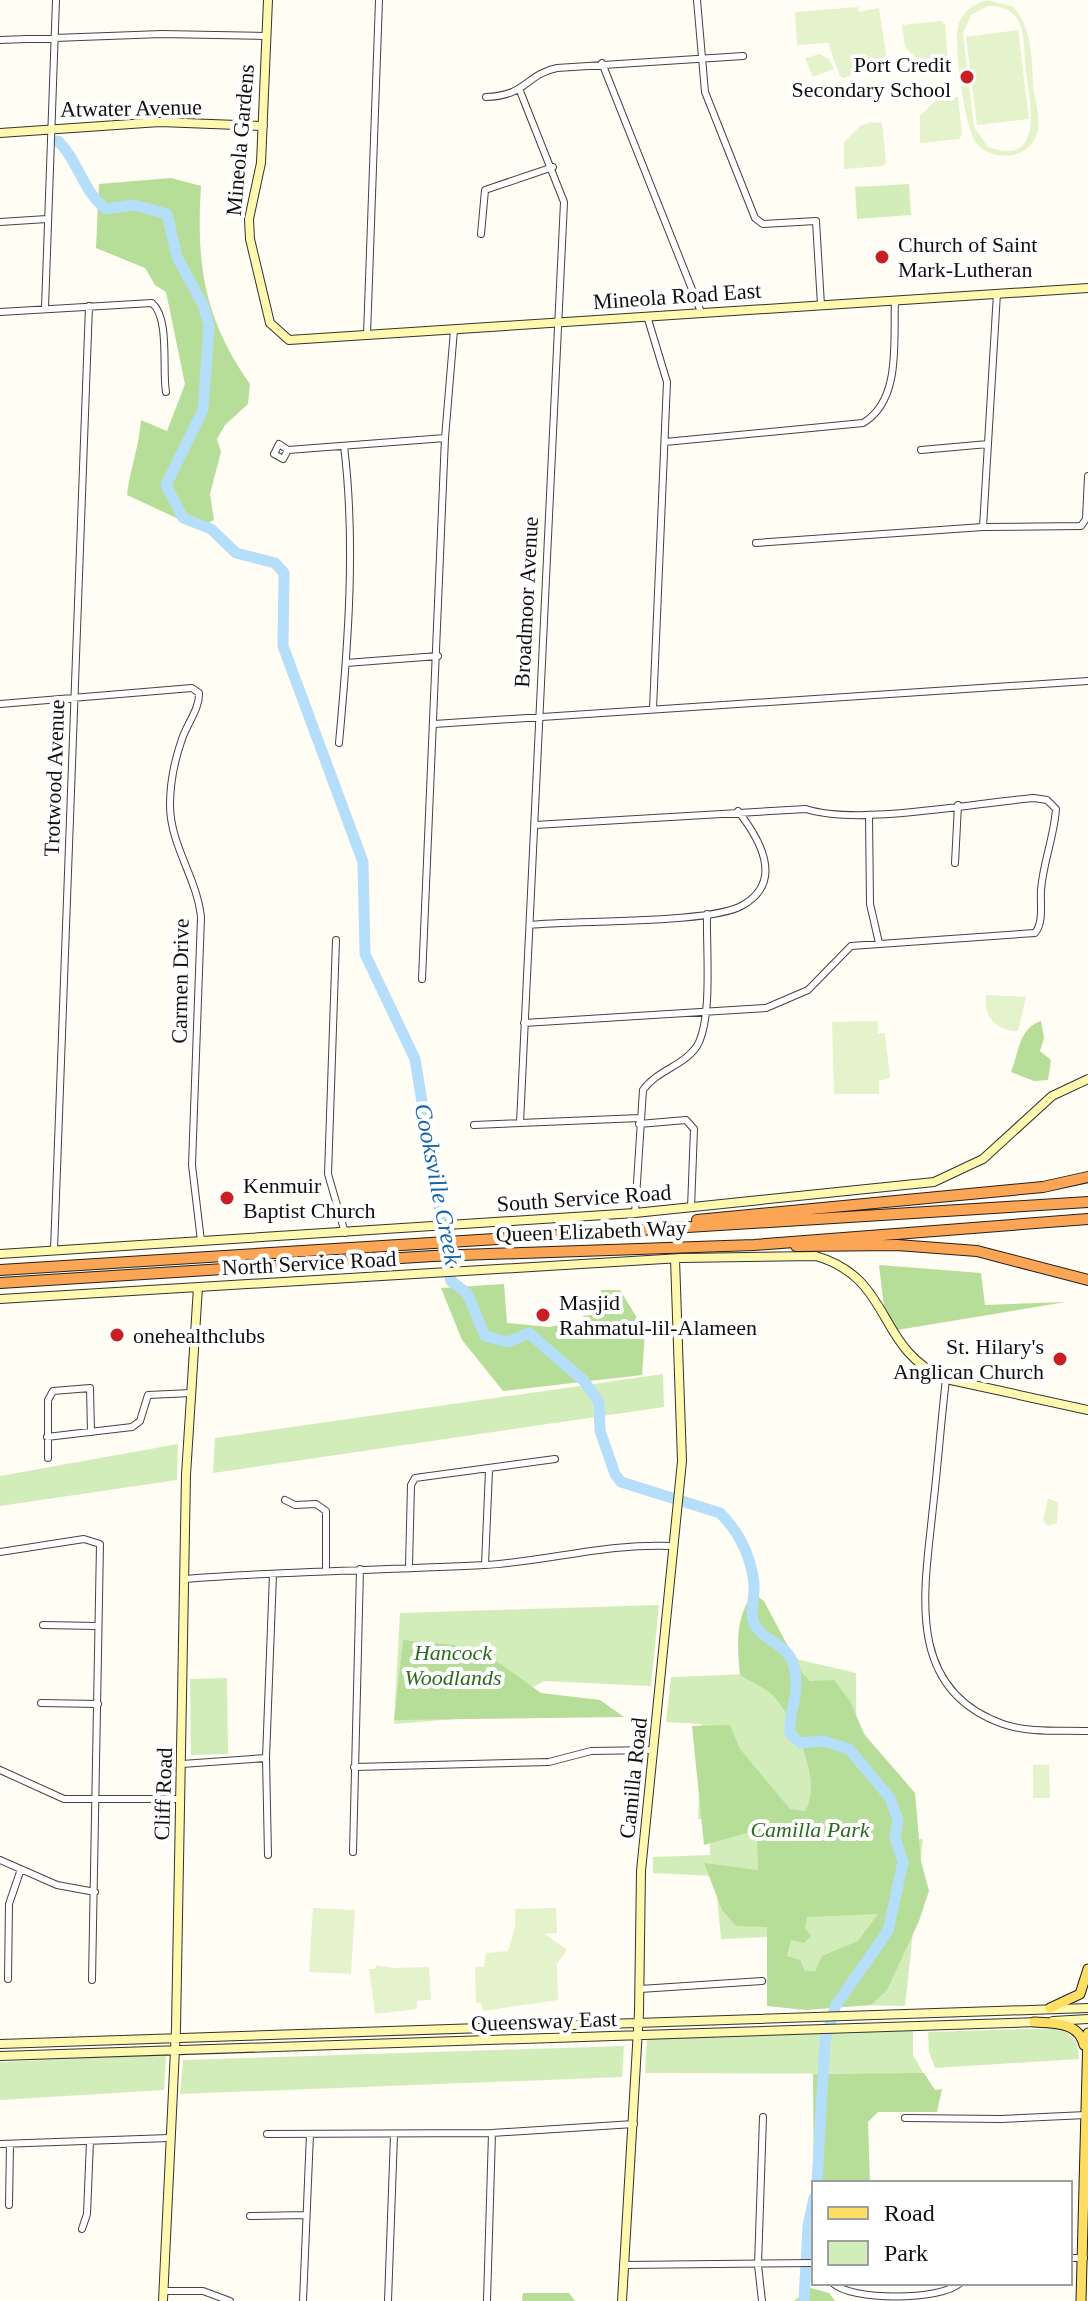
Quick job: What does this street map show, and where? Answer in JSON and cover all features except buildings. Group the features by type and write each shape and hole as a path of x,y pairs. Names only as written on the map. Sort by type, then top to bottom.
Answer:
{"highway":[{"path":"654,1228 805,1209 1043,1187 1088,1177"},
{"name":"Queen Elizabeth Way","path":"0,1270 1088,1202"},
{"name":"Queen Elizabeth Way","path":"0,1283 433,1256 754,1245 1088,1219"},
{"path":"754,1245 897,1245 977,1251 1088,1280"}],"main road":[{"path":"1050,2008 1080,1994 1088,1969"},
{"path":"1034,2022 1065,2024 1084,2040 1086,2258 1081,2301"},
{"path":"1085,2057 1088,2033"}],"street":[{"path":"45,308 56,0"},
{"name":"Mineola Gardens","path":"268,0 261,163 249,219 250,239 273,328"},
{"path":"367,335 379,0"},
{"path":"697,0 705,92 755,218 763,224 816,221 821,305"},
{"path":"0,40 162,34 267,36"},
{"path":"486,97 508,96 520,91 549,69 602,63 743,56"},
{"path":"602,63 701,312"},
{"name":"Broadmoor Avenue","path":"520,91 553,167 564,202 520,1123"},
{"name":"Atwater Avenue","path":"0,133 160,122 263,126"},
{"path":"481,234 485,190 553,167"},
{"path":"0,222 47,219"},
{"name":"Mineola Road East","path":"273,328 293,341 1088,288"},
{"path":"983,527 997,293"},
{"path":"665,442 863,423 875,416 884,404 890,384 895,300"},
{"path":"0,312 144,301 157,307 165,350 166,392"},
{"name":"Trotwood Avenue","path":"54,1250 89,306"},
{"path":"647,316 667,382 653,709"},
{"path":"422,979 445,438 454,330"},
{"path":"288,450 445,438"},
{"path":"921,450 988,444"},
{"path":"339,743 346,663 348,482 344,446"},
{"path":"756,543 983,527 1084,524 1088,476"},
{"path":"346,663 438,656"},
{"path":"434,724 1088,681"},
{"name":"Carmen Drive","path":"0,704 192,688 199,693 178,753 170,804 173,832 195,889 201,917 192,1165 201,1241"},
{"path":"524,1023 705,1013 784,1003 808,990 851,946 1035,933 1039,928 1041,886 1053,841 1056,809 1047,800 1034,798 869,815 826,815 806,809 738,811 535,825"},
{"path":"955,863 958,805"},
{"path":"530,925 707,914 745,905 761,884 767,867 759,837 738,811"},
{"path":"869,815 870,904 879,943"},
{"path":"635,1213 643,1090 656,1074 686,1058 697,1046 705,1013 707,914"},
{"path":"336,940 328,1174 345,1233"},
{"name":"South Service Road","path":"0,1254 635,1213 934,1182 983,1159 1052,1096 1088,1079"},
{"path":"474,1125 686,1120 694,1129 691,1208"},
{"name":"North Service Road","path":"0,1299 675,1259 798,1255 834,1261 850,1270 867,1287 913,1360 946,1379 1088,1410"},
{"name":"Camilla Road","path":"622,2301 639,2025 641,1871 679,1489 683,1419 675,1259"},
{"name":"Cliff Road","path":"164,2296 176,2039 185,1579 198,1287"},
{"path":"946,1379 924,1610 932,1656 953,1690 989,1717 1010,1726 1088,1731"},
{"path":"48,1458 50,1394 57,1390 90,1388 91,1432"},
{"path":"47,1437 135,1426 140,1421 144,1399 150,1394 192,1393"},
{"path":"409,1566 411,1485 415,1478 555,1459"},
{"path":"485,1565 489,1470"},
{"path":"285,1500 295,1505 316,1504 326,1511 326,1570"},
{"path":"0,1552 84,1539 99,1542 92,1980"},
{"path":"185,1579 409,1566 485,1565 537,1560 610,1545 673,1546"},
{"path":"353,1852 360,1569"},
{"path":"268,1855 266,1758 273,1574"},
{"path":"43,1625 97,1626"},
{"path":"41,1703 98,1704"},
{"path":"354,1767 549,1762 591,1751 653,1750"},
{"path":"182,1764 266,1758"},
{"path":"0,1770 64,1799 180,1799"},
{"path":"0,1860 57,1885 95,1892"},
{"path":"8,1979 3,1943 9,1904 21,1869"},
{"path":"640,1989 762,1981"},
{"name":"Queensway East","path":"0,2044 1088,2008"},
{"name":"Queensway East","path":"0,2056 1088,2019"},
{"path":"905,2118 1001,2119 1086,2115"},
{"path":"762,2301 758,2265 763,2117"},
{"path":"267,2134 492,2133 634,2124"},
{"path":"487,2301 492,2133"},
{"path":"303,2301 310,2134"},
{"path":"388,2301 394,2135"},
{"path":"0,2144 169,2138"},
{"path":"82,2229 87,2214 90,2141"},
{"path":"9,2205 10,2144"},
{"path":"250,2216 306,2215"},
{"path":"623,2265 812,2263"},
{"path":"836,2285 853,2297 926,2298 950,2291 958,2285"},
{"path":"164,2296 203,2291 230,2301"}],"green space":[{"path":"986,0 1012,6 1024,24 1030,46 1038,129 1029,147 1012,155 992,154 976,143 964,103 957,32 959,23 970,8","holes":["988,6 1010,11 1019,22 1023,36 1030,129 1019,148 1006,151 988,147 974,127 963,33 971,15"]},
{"path":"858,7 859,12 879,8 888,67 868,68 844,78 840,76 828,43 797,45 795,12"},
{"path":"941,21 945,24 948,64 921,63 905,47 902,25"},
{"path":"1018,30 1029,119 977,125 966,37"},
{"path":"820,54 829,59 834,69 813,77 805,58"},
{"path":"947,96 958,97 962,135 959,139 920,143 920,116 936,100"},
{"path":"871,122 882,123 886,162 883,166 844,169 844,142 860,126"},
{"path":"171,178 201,186 200,241 206,290 222,337 250,384 248,404 225,425 217,439 221,452 210,494 214,520 198,528 127,495 141,420 167,431 185,384 166,292 155,285 145,268 96,248 99,184"},
{"path":"909,184 911,215 857,219 855,187"},
{"path":"986,995 1026,997 1018,1031 1003,1028 993,1021 987,1010"},
{"path":"878,1021 878,1033 885,1033 890,1078 879,1081 879,1094 834,1094 832,1022"},
{"path":"1041,1021 1044,1038 1040,1051 1051,1060 1048,1080 1034,1081 1011,1072 1024,1035"},
{"path":"879,1265 981,1273 985,1305 1066,1302 897,1330 884,1307"},
{"path":"504,1284 507,1323 549,1327 600,1314 601,1290 620,1290 645,1331 642,1375 503,1391 462,1340 441,1288"},
{"path":"663,1374 664,1407 213,1473 215,1438"},
{"path":"178,1444 177,1480 0,1506 0,1476"},
{"path":"1048,1498 1058,1503 1057,1523 1048,1526 1043,1521"},
{"name":"Camilla Park","path":"753,1593 764,1601 802,1673 810,1681 834,1680 850,1701 865,1736 915,1793 921,1861 929,1891 919,1921 887,1990 871,2005 806,2010 767,2006 767,1927 736,1926 722,1910 704,1863 758,1870 757,1830 704,1845 692,1726 730,1725 740,1749 790,1809 805,1811 810,1799 809,1770 792,1724 774,1696 740,1675 739,1632","holes":["878,1914 858,1941 822,1956 815,1971 805,1971 800,1960 787,1956 791,1940 804,1943 811,1936 805,1928 807,1917"]},
{"name":"Hancock Woodlands","path":"659,1605 651,1686 545,1681 511,1697 480,1717 394,1724 400,1613"},
{"path":"403,1640 462,1646 498,1662 541,1693 600,1700 624,1717 394,1720"},
{"name":"Camilla Park","path":"753,1649 856,1673 856,1724 910,1787 912,1839 923,1839 905,2006 770,2003 767,1937 721,1939 715,1876 653,1873 653,1857 710,1855 709,1819 698,1819 702,1724 666,1722 671,1677 752,1674"},
{"path":"227,1678 228,1754 191,1755 190,1679"},
{"path":"1033,1765 1049,1765 1050,1798 1033,1798"},
{"path":"313,1908 355,1910 351,1974 309,1972"},
{"path":"556,1908 557,1933 545,1934 567,1950 557,1964 558,2000 483,2011 481,2003 476,2003 475,1967 484,1967 486,1953 508,1951 515,1927 515,1909"},
{"path":"376,1965 429,1967 431,2000 417,2001 417,2009 375,2014 369,1969 375,1969"},
{"path":"1062,2028 1077,2041 1079,2059 935,2068 929,2052 928,2032"},
{"path":"913,2029 913,2055 924,2074 645,2073 647,2038"},
{"path":"624,2046 622,2077 180,2094 183,2060"},
{"path":"166,2055 164,2090 0,2100 0,2062"},
{"path":"924,2073 935,2090 942,2089 937,2112 878,2112 868,2122 870,2181 814,2181 813,2074"},
{"path":"811,2288 829,2293 835,2301 794,2301"},
{"path":"523,2293 569,2293 575,2301 522,2301"}],"waterway":[{"name":"Cooksville Creek","path":"58,141 91,194 106,209 134,205 167,214 177,257 203,305 209,326 203,410 166,485 183,518 211,529 236,553 275,563 284,573 283,646 363,862 365,954 415,1059 451,1281 467,1293 485,1336 508,1342 529,1333 584,1381 599,1402 600,1431 615,1474 621,1482 720,1513 727,1521 739,1537 750,1564 754,1584 754,1623 761,1633 783,1648 794,1666 796,1686 790,1734 800,1743 823,1741 849,1749 890,1798 898,1820 895,1838 903,1862 888,1931 836,2005 825,2040 817,2181"},
{"name":"Cooksville Creek","path":"804,2301 812,2207"}],"place":[{"name":"Port Credit Secondary School","path":"967,77"},
{"name":"Church of Saint Mark-Lutheran","path":"882,257"},
{"name":"Kenmuir Baptist Church","path":"227,1198"},
{"name":"Masjid Rahmatul-lil-Alameen","path":"543,1315"},
{"name":"onehealthclubs","path":"117,1335"},
{"name":"St. Hilary's Anglican Church","path":"1060,1359"}]}
